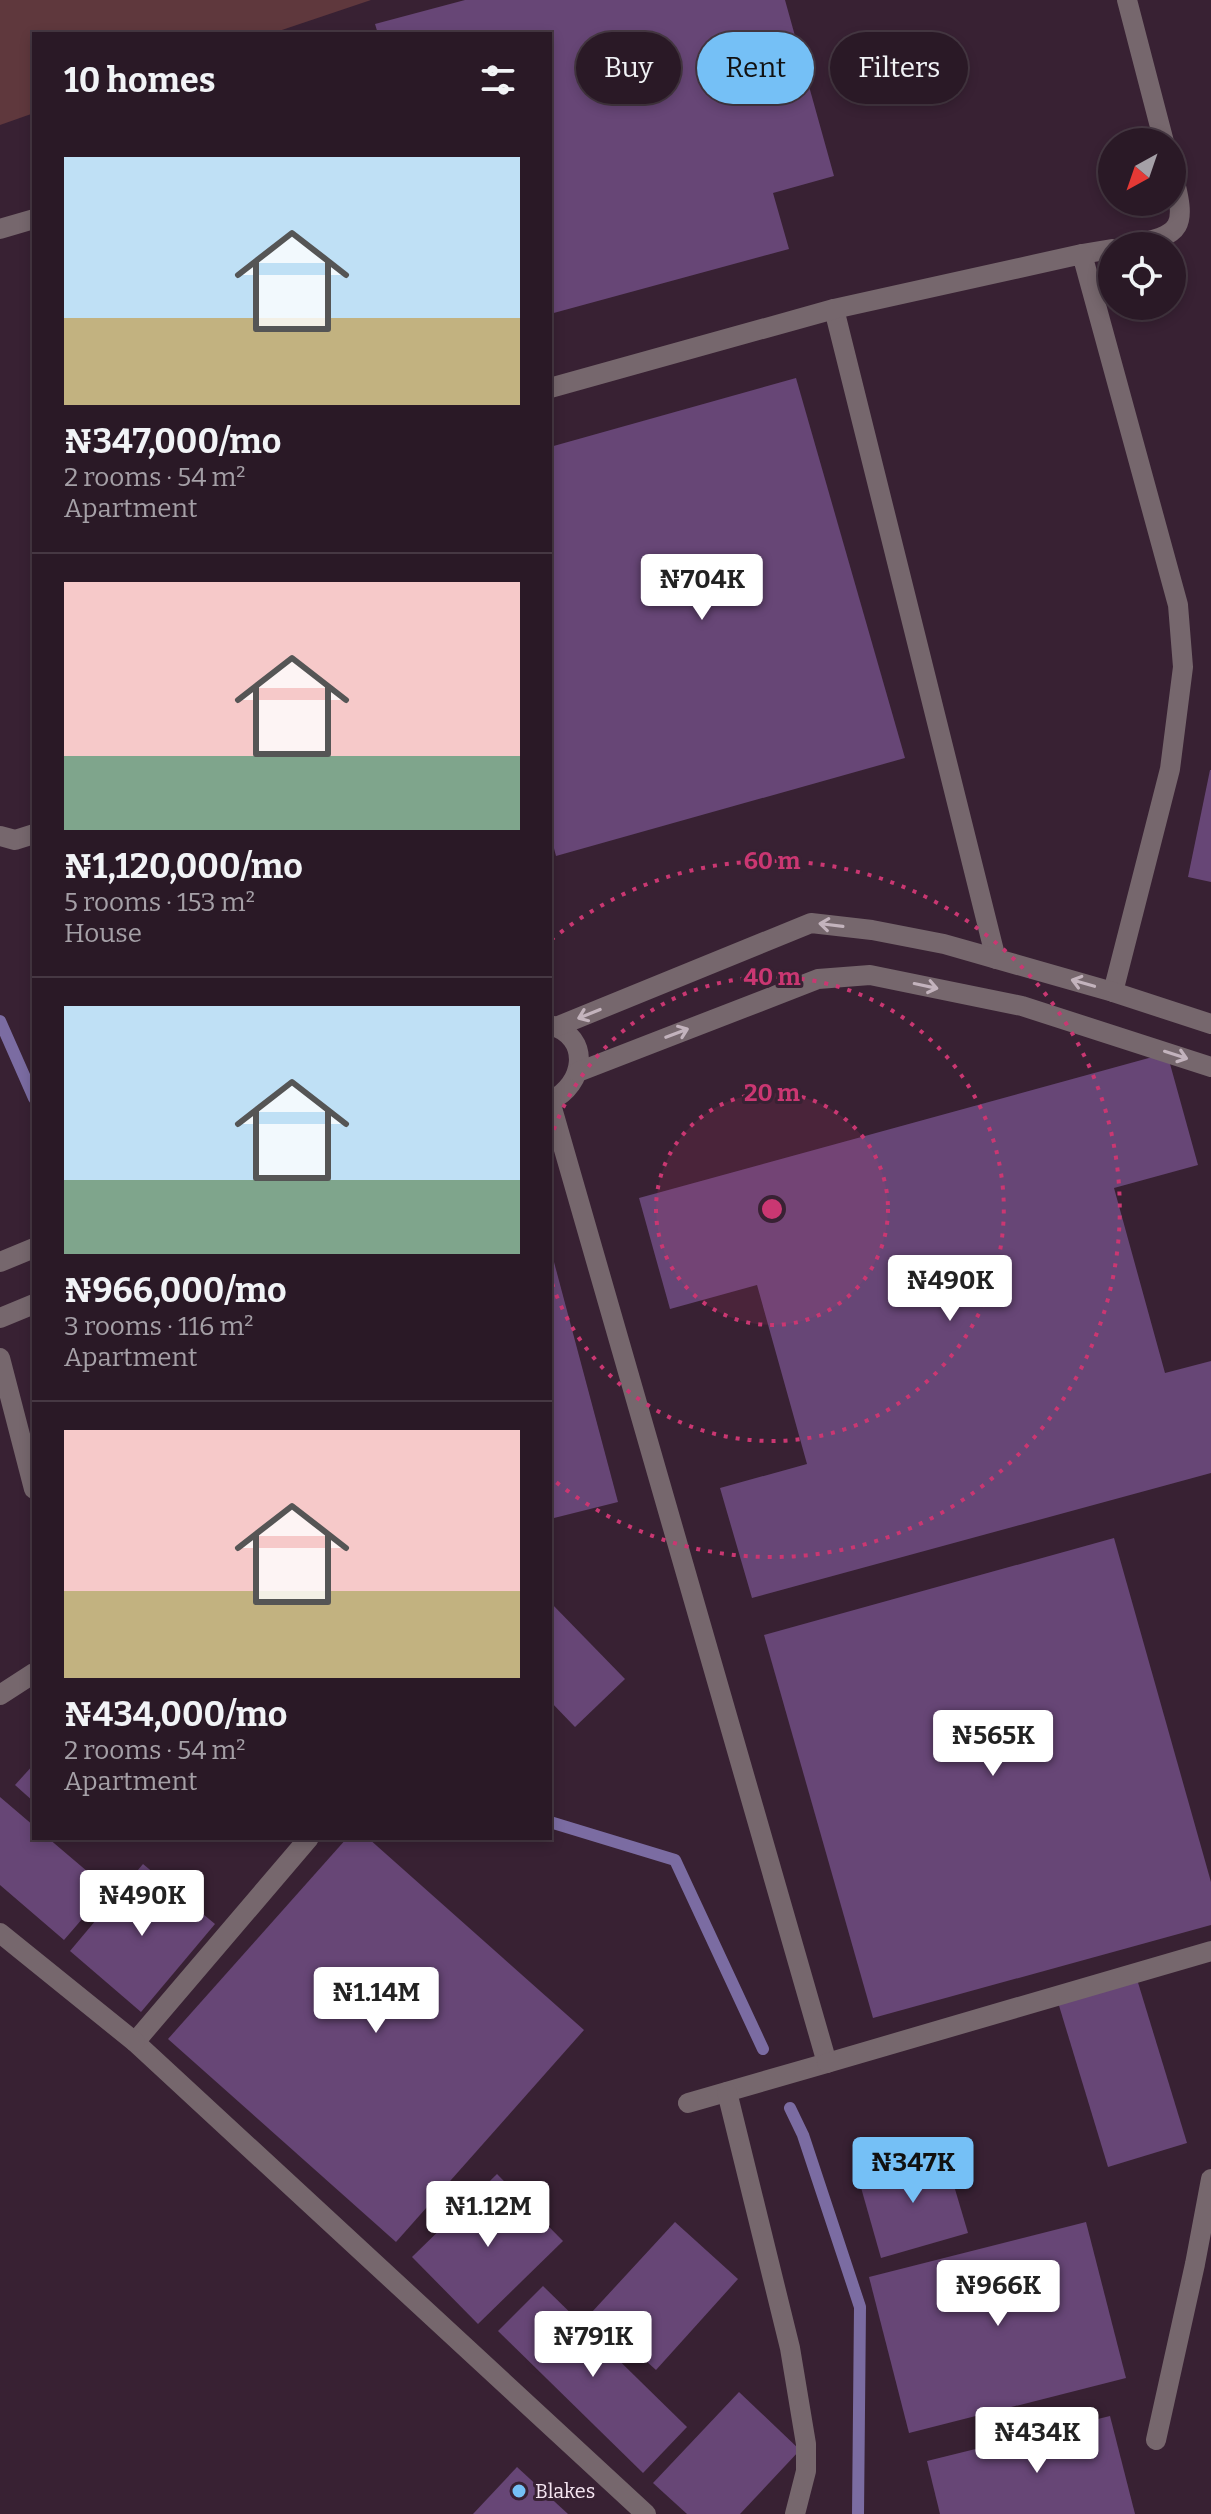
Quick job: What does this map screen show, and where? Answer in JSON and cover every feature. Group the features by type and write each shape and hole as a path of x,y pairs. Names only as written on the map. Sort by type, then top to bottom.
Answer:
{"street":[{"path":"1127,0 1160,128"},
{"path":"0,229 32,220"},
{"path":"552,387 834,309 1098,251"},
{"path":"1082,254 1178,605 1183,667 1170,769 1113,992"},
{"path":"834,309 996,959"},
{"path":"0,836 15,840 32,835"},
{"path":"553,1026 811,923 872,930 944,944 1113,992 1211,1024"},
{"path":"578,1072 818,979 870,975 1022,1006 1211,1067"},
{"path":"552,1100 563,1095 573,1084 579,1058 568,1035 553,1026"},
{"path":"552,1108 827,2063"},
{"path":"0,1262 32,1249"},
{"path":"0,1318 32,1305"},
{"path":"0,1358 32,1481"},
{"path":"0,1695 32,1674"},
{"path":"135,2042 306,1840"},
{"path":"0,1933 135,2042 646,2514"},
{"path":"688,2103 1211,1951"},
{"path":"727,2092 790,2348 806,2444 806,2471 795,2514"},
{"path":"1156,2440 1211,2179"}],"shaded area":[{"path":"0,0 371,0 276,32 32,32 32,114 0,125"}],"building":[{"path":"465,0 785,0 794,32 697,32 697,104 814,104 834,176 773,193 789,249 552,313 552,32 377,32 375,24"},
{"path":"796,378 905,758 556,856 552,841 552,446"},
{"path":"1211,770 1211,882 1188,877"},
{"path":"1167,1053 1198,1165 1114,1188 1165,1373 1211,1361 1211,1473 752,1598 720,1488 807,1464 757,1285 670,1309 639,1198"},
{"path":"552,1254 618,1502 554,1518 552,1510"},
{"path":"1114,1538 1211,1882 1211,1925 873,2018 764,1635"},
{"path":"552,1604 625,1679 575,1727 552,1703"},
{"path":"32,1766 32,1800 15,1785"},
{"path":"0,1797 32,1824 32,1840 50,1840 108,1889 64,1940 0,1885"},
{"path":"345,1840 370,1840 584,2030 396,2242 168,2039"},
{"path":"143,1864 215,1924 141,2012 70,1951"},
{"path":"1136,1976 1187,2143 1108,2167 1057,1999"},
{"path":"944,2152 968,2233 881,2258 858,2177"},
{"path":"497,2174 563,2241 478,2324 412,2257"},
{"path":"675,2222 738,2279 656,2370 592,2312"},
{"path":"1086,2222 1126,2378 909,2433 869,2277"},
{"path":"543,2286 687,2427 643,2473 498,2331"},
{"path":"739,2392 800,2450 740,2514 687,2514 653,2483"},
{"path":"1110,2416 1135,2514 940,2514 927,2461"},
{"name":"Blakes","path":"517,2467 568,2514 473,2514"}],"waterway":[{"path":"0,1021 32,1093"},
{"path":"552,1823 675,1860 763,2049"},
{"path":"790,2108 803,2135 860,2307 858,2514"}],"place":[{"name":"Blakes","path":"519,2491"}]}
